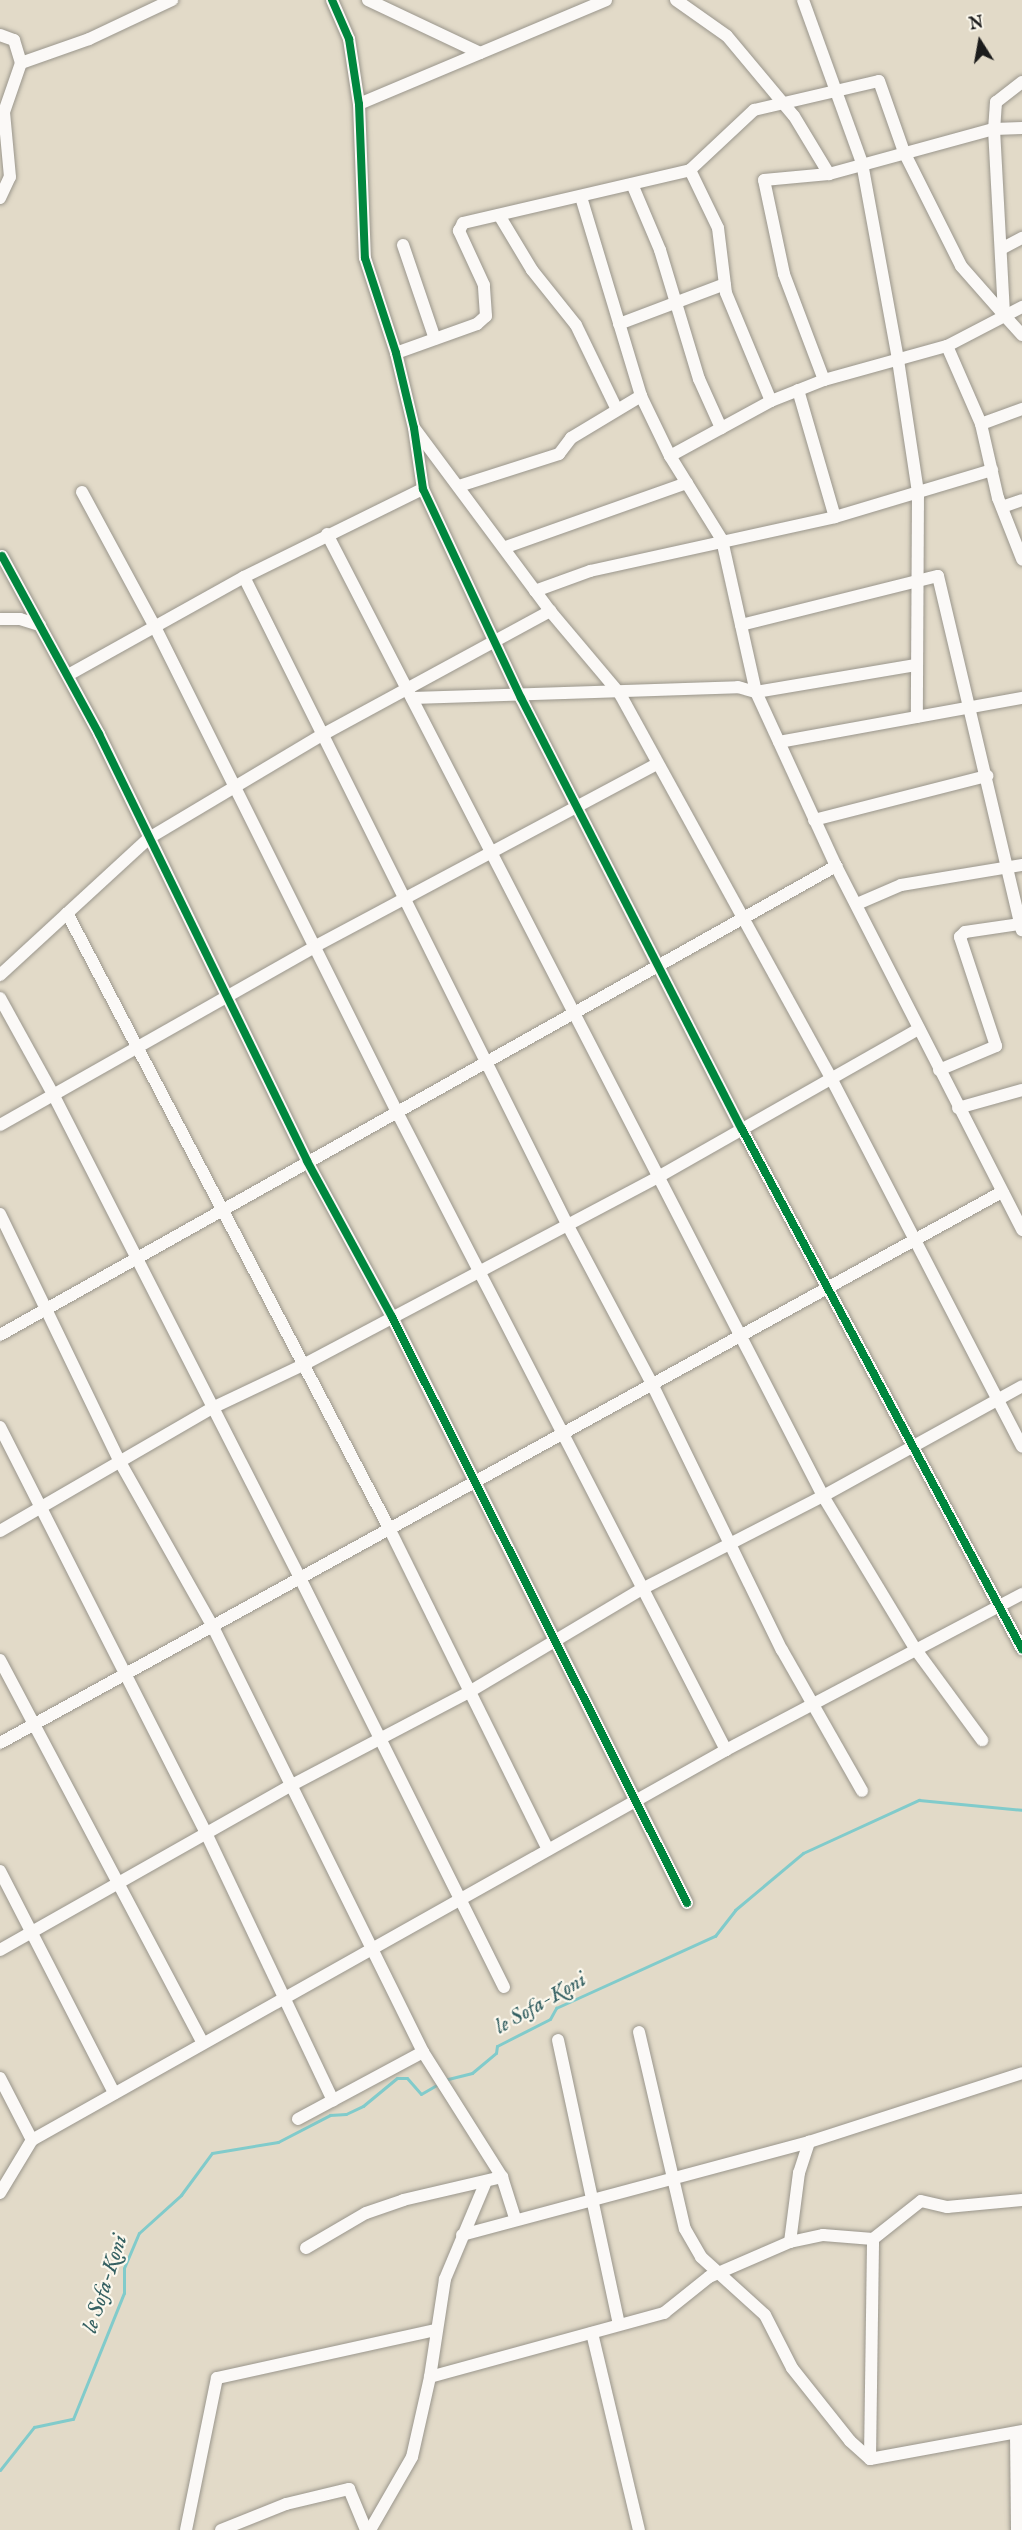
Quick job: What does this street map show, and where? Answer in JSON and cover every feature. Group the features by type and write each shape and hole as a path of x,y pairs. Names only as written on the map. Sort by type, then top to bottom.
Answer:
{"street":[{"path":"21,63 89,39 172,0"},
{"path":"332,0 349,39 359,104 363,246 396,353 414,428 423,489 497,640 521,698 579,807 742,1129 825,1288 1022,1649"},
{"path":"368,0 480,53"},
{"path":"359,104 606,0"},
{"path":"676,0 727,36 784,103 829,174"},
{"path":"803,0 862,163 898,360 918,493 917,717"},
{"path":"0,35 14,40 21,63 4,112 10,177 0,198"},
{"path":"396,353 477,324 486,316 484,285 459,231 463,223 690,170 754,110 879,81 904,152 961,266 1022,335"},
{"path":"1004,315 994,129 996,102 1022,82"},
{"path":"824,380 784,274 764,180 829,174 862,163 994,129 1022,128"},
{"path":"690,170 718,228 725,284 771,401"},
{"path":"632,184 660,250 699,379 721,428"},
{"path":"581,197 641,396 670,456 722,540 756,692 836,866 1022,1230"},
{"path":"499,215 532,270 576,325 617,410"},
{"path":"1001,249 1022,238"},
{"path":"403,245 435,339"},
{"path":"619,324 725,284"},
{"path":"670,456 771,401 824,380 947,346 1022,307"},
{"path":"947,346 981,424 1002,507 1022,559"},
{"path":"798,390 835,517"},
{"path":"459,486 559,454 571,438 641,396"},
{"path":"981,424 1022,409"},
{"path":"414,428 506,547 550,611 620,694 831,1078 911,1238 1022,1446"},
{"path":"536,591 590,571 722,540 835,517 992,470"},
{"path":"506,547 687,483"},
{"path":"68,675 244,577 327,534 423,489"},
{"path":"82,492 155,627 397,1112 481,1270 726,1750"},
{"path":"1002,507 1022,500"},
{"path":"327,534 738,1336 823,1496 916,1650 982,1740"},
{"path":"2,556 68,675 308,1162 392,1317 475,1479 687,1903"},
{"path":"741,625 938,576 1021,927 965,932 960,937 996,1046 939,1070"},
{"path":"244,577 567,1224 651,1382 813,1707 862,1791"},
{"path":"0,975 149,837 234,789 322,735 409,694 497,640 550,611"},
{"path":"0,619 20,619 40,625"},
{"path":"409,694 521,698 738,687 756,692 916,665"},
{"path":"778,742 1022,698"},
{"path":"0,1125 314,947 407,900 657,764"},
{"path":"814,820 987,776"},
{"path":"857,904 900,885 1022,865"},
{"path":"0,1335 836,866"},
{"path":"67,913 139,1045 305,1364 548,1850"},
{"path":"0,998 53,1094 137,1258 382,1740 504,1987"},
{"path":"0,1531 212,1408 305,1364 658,1176 919,1029"},
{"path":"958,1108 1022,1090"},
{"path":"0,1743 125,1672 300,1578 388,1526 825,1288 911,1238 1002,1192"},
{"path":"0,1214 120,1462 212,1625 371,1951 423,2052 502,2177 515,2218"},
{"path":"0,1950 120,1880 292,1785 382,1740 469,1692 642,1589 823,1496 911,1444 1022,1386"},
{"path":"0,1427 39,1508 206,1833 333,2100"},
{"path":"0,2193 32,2140 202,2041 371,1951 726,1750 813,1707 1022,1594"},
{"path":"0,1659 120,1880 202,2041"},
{"path":"0,1871 114,2093"},
{"path":"639,2032 685,2229 701,2256 765,2315 792,2368 850,2441 870,2459"},
{"path":"558,2040 619,2325"},
{"path":"297,2120 423,2052"},
{"path":"462,2235 515,2218 809,2142 1022,2073"},
{"path":"0,2078 32,2140"},
{"path":"790,2242 799,2173 809,2142"},
{"path":"306,2248 366,2213 403,2200 485,2184 502,2177"},
{"path":"368,2530 412,2457 430,2377 445,2279 485,2184"},
{"path":"430,2377 664,2313 719,2273 790,2242 823,2235 873,2239 921,2201 947,2207 1022,2200"},
{"path":"870,2459 873,2239"},
{"path":"186,2530 217,2378 436,2330"},
{"path":"592,2333 639,2530"},
{"path":"870,2459 1019,2432 1017,2530"},
{"path":"221,2530 286,2504 349,2489 368,2530"}],"waterway":[{"name":"le Sofa-Koni","path":"444,2080 472,2073 496,2053 497,2046 550,2019 556,2008 715,1936 735,1910 803,1853 919,1800 1022,1810"},
{"name":"le Sofa-Koni","path":"0,2470 34,2427 73,2419 124,2293 124,2268 139,2233 181,2195 212,2153 278,2142 330,2115 346,2114 363,2106 397,2078 407,2078 421,2094 438,2084"}],"cycle path":[{"path":"332,0 349,39 359,104 365,258 396,353 414,428 423,489 521,698 742,1129 1022,1649"},
{"path":"2,556 99,734 307,1161 392,1317 687,1903"}]}
